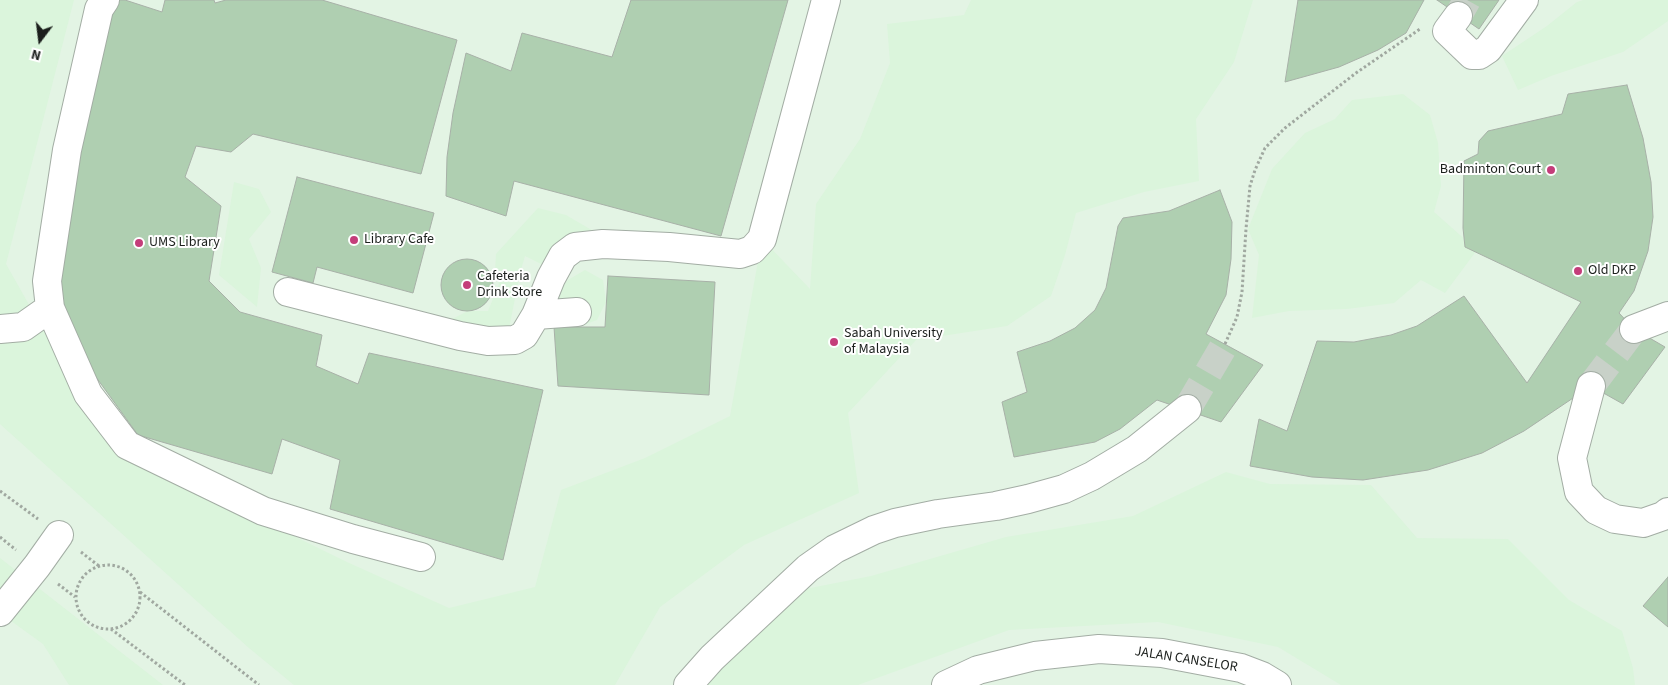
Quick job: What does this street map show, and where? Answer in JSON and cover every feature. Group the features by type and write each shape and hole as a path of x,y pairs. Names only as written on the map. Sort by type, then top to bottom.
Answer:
{"street":[{"path":"105,0 100,9 67,150 47,281 50,308 88,394 128,445 263,511 353,539 421,557"},
{"path":"288,292 460,336 488,341 515,340 524,335 536,315 551,278 563,256 575,247 603,244 669,247 740,254 752,250 762,239 826,0"},
{"path":"1452,23 1472,55 1479,54 1488,49 1524,0"},
{"path":"0,329 22,328 50,308"},
{"path":"536,315 577,312"},
{"path":"1634,329 1668,316"},
{"path":"1591,386 1572,458 1579,492 1596,510 1615,519 1643,523 1663,516 1668,512"},
{"path":"688,685 712,658 808,568 835,549 874,530 895,523 938,514 996,506 1064,489 1092,476 1137,450 1187,409"},
{"path":"0,612 59,535"},
{"name":"JALAN CANSELOR","path":"946,685 978,670 1035,656 1099,649 1162,654 1241,668 1262,676 1277,685"}],"path":[{"path":"1225,344 1237,317 1242,292 1250,186 1265,148 1285,128 1356,73 1429,22 1452,23"},
{"path":"110,565 130,573 140,592 140,603 130,621 121,627 111,629 100,629 90,624 82,617 77,608 75,598 77,587 82,578 89,570 99,566 110,565"},
{"path":"140,592 259,685"},
{"path":"111,629 185,685"}],"shaded area":[{"name":"Sabah University of Malaysia","path":"0,0 1668,0 1668,685 0,685"},
{"path":"0,0 74,0 6,264 109,446 347,562 449,608 535,587 561,490 645,458 730,416 762,239 810,289 816,204 860,139 890,63 887,24 964,15 971,0 1253,0 1234,62 1196,119 1199,181 1144,192 1076,213 1065,255 1051,296 1007,326 916,340 848,413 859,493 744,545 660,607 615,685 294,685 249,648 0,424"},
{"path":"1583,0 1668,0 1668,21 1623,52 1551,76 1518,90 1502,56 1547,26 1577,2"},
{"path":"1403,94 1430,115 1438,143 1441,186 1434,212 1477,250 1445,293 1421,280 1394,303 1347,309 1289,311 1252,318 1259,255 1248,229 1272,169 1305,133 1335,119 1352,100"},
{"path":"234,182 259,189 271,212 249,239 261,268 257,307 219,275"},
{"path":"538,208 566,215 595,232 553,270 525,256 507,339 450,320 468,311 488,311 499,284 495,272 496,254"},
{"path":"585,270 603,280 606,302 597,320 578,327 557,318 552,299 568,280"},
{"path":"1226,472 1270,484 1371,485 1417,538 1508,539 1569,600 1622,631 1633,668 1635,685 1341,685 1278,647 1158,622 1009,630 858,685 689,685 765,597 871,576 1006,537 1133,516"},
{"path":"0,558 163,685 69,685 43,644 0,613"}],"building":[{"name":"UMS Library","path":"110,0 125,0 162,12 165,0 214,0 215,3 226,0 322,0 457,40 421,174 253,134 231,152 196,146 185,177 221,206 209,281 240,312 322,335 316,366 358,384 369,353 543,390 503,560 330,509 340,460 282,439 272,474 138,435 59,326 65,191"},
{"path":"631,0 788,0 721,236 514,181 506,216 446,196 447,157 453,113 466,53 511,71 522,33 612,57"},
{"path":"1298,0 1424,0 1406,33 1378,50 1339,67 1285,82"},
{"path":"1437,0 1499,0 1479,29"},
{"name":"Old DKP","path":"1627,85 1643,138 1651,182 1653,217 1648,251 1634,291 1619,313 1634,329 1665,347 1623,404 1591,386 1524,431 1482,453 1428,470 1363,480 1312,477 1250,466 1259,419 1287,431 1317,341 1354,342 1391,335 1417,326 1464,296 1527,383 1581,302 1465,247 1463,228 1464,161 1478,154 1479,141 1488,131 1562,114 1568,94"},
{"name":"Library Cafe","path":"297,177 434,213 413,293 317,267 313,283 272,272"},
{"path":"1220,190 1232,222 1231,259 1226,295 1206,334 1263,365 1221,422 1157,400 1120,429 1095,442 1014,457 1002,402 1027,392 1017,352 1050,341 1075,328 1095,310 1106,288 1118,226 1123,218 1169,211"},
{"name":"Cafeteria Drink Store","path":"467,259 477,261 485,267 491,275 493,285 491,295 485,303 477,309 467,311 457,309 449,303 443,295 441,285 443,275 449,267 457,261"},
{"path":"608,276 715,282 709,395 558,386 554,327 605,327"},
{"path":"1668,577 1668,627 1643,606"}],"tunnel":[{"path":"1458,16 1467,0"},
{"path":"1591,386 1634,329"},
{"path":"1187,409 1225,344"}],"place":[{"name":"Badminton Court","path":"1551,170"},
{"name":"Library Cafe","path":"354,240"},
{"name":"UMS Library","path":"139,243"},
{"name":"Old DKP","path":"1578,271"},
{"name":"Cafeteria Drink Store","path":"467,285"},
{"name":"Sabah University of Malaysia","path":"834,342"}]}
